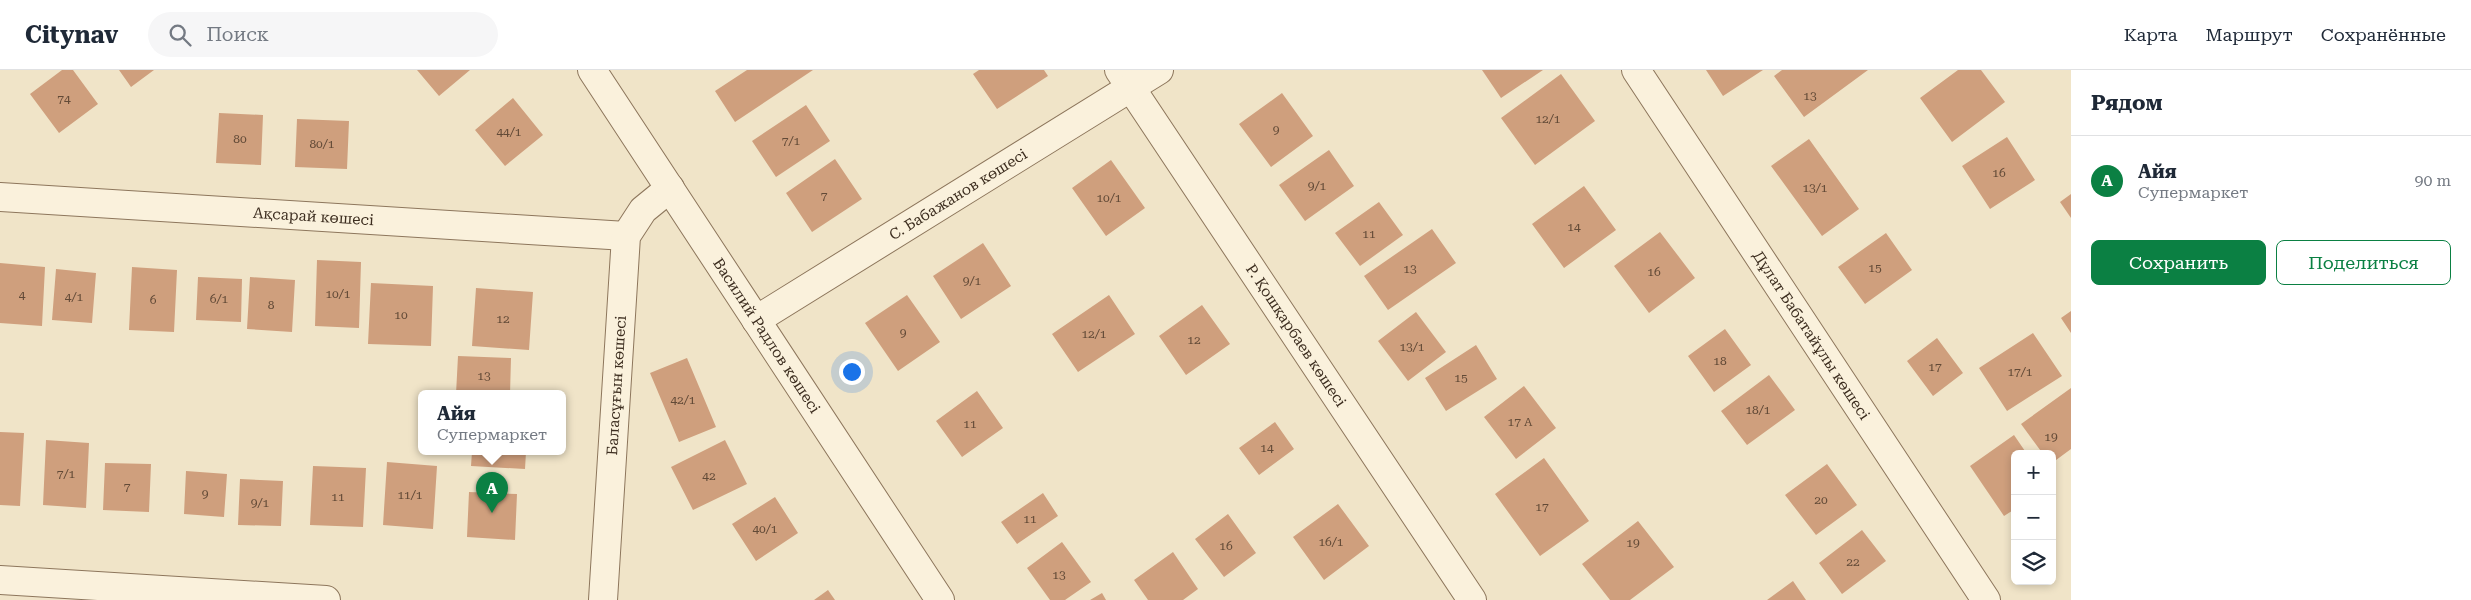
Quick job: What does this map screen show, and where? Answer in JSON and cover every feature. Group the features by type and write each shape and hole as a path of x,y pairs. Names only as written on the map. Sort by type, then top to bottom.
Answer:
{"street":[{"name":"Василий Радлов көшесі","path":"592,70 940,600"},
{"name":"С. Бабажанов көшесі","path":"756,320 1125,79 1159,70"},
{"name":"Дұлат Бабатайұлы көшесі","path":"1636,70 1986,600"},
{"name":"Р. Қошқарбаев көшесі","path":"1125,79 1472,600"},
{"name":"Баласұғын көшесі","path":"603,600 626,236 643,210 670,188"},
{"name":"Ақсарай көшесі","path":"0,197 626,236"},
{"path":"0,580 326,600"}],"building":[{"path":"62,70 73,70 98,104 59,133 30,94"},
{"path":"119,70 154,70 131,87"},
{"path":"417,70 470,70 439,96"},
{"path":"747,70 813,70 735,122 715,91"},
{"path":"979,70 1044,70 1048,76 997,109 973,74"},
{"path":"1482,70 1543,70 1501,98"},
{"path":"1706,70 1763,70 1723,96"},
{"path":"1782,70 1868,70 1804,117 1774,76"},
{"path":"1958,70 1981,70 2005,102 1952,142 1920,98"},
{"path":"1561,74 1595,121 1535,165 1501,118"},
{"path":"1282,93 1313,136 1271,167 1239,124"},
{"path":"513,98 543,135 505,166 475,130"},
{"path":"806,105 830,141 776,177 752,141"},
{"path":"219,113 263,115 261,165 216,163"},
{"path":"297,119 349,121 347,169 295,167"},
{"path":"2007,137 2035,180 1990,209 1962,166"},
{"path":"1809,139 1859,209 1822,236 1771,166"},
{"path":"1329,150 1354,186 1305,221 1279,185"},
{"path":"835,159 862,199 812,232 786,193"},
{"path":"1111,160 1145,208 1106,236 1072,188"},
{"path":"1584,186 1616,230 1564,268 1532,224"},
{"path":"2071,194 2071,218 2060,202"},
{"path":"1379,202 1403,235 1360,266 1335,233"},
{"path":"1432,229 1456,263 1388,310 1364,276"},
{"path":"1660,232 1695,278 1649,313 1614,266"},
{"path":"1886,233 1912,270 1865,304 1838,267"},
{"path":"983,243 1011,286 961,319 933,276"},
{"path":"317,260 361,262 359,328 315,326"},
{"path":"0,263 45,267 42,326 0,323"},
{"path":"132,267 177,270 174,332 129,330"},
{"path":"56,269 96,273 92,323 52,320"},
{"path":"198,277 242,279 241,322 196,320"},
{"path":"250,277 295,280 292,332 247,329"},
{"path":"371,283 433,286 431,346 368,344"},
{"path":"476,288 533,292 529,350 472,346"},
{"path":"907,295 940,342 898,371 865,323"},
{"path":"1109,295 1135,334 1078,372 1052,334"},
{"path":"1202,305 1230,344 1186,375 1159,336"},
{"path":"2071,311 2071,333 2061,318"},
{"path":"1416,312 1446,352 1408,381 1378,341"},
{"path":"1725,329 1751,365 1714,392 1688,356"},
{"path":"2033,333 2062,376 2007,411 1979,368"},
{"path":"1937,338 1963,373 1933,396 1907,361"},
{"path":"1476,345 1497,379 1446,411 1425,378"},
{"path":"458,356 511,358 510,390 456,390"},
{"path":"687,358 716,427 679,442 650,373"},
{"path":"1769,375 1795,410 1747,445 1721,411"},
{"path":"1524,386 1556,428 1516,459 1484,417"},
{"path":"2071,388 2071,449 2056,460 2056,450 2040,450 2021,424"},
{"path":"977,391 1003,428 962,457 936,421"},
{"path":"1275,422 1294,449 1259,475 1239,448"},
{"path":"0,432 24,433 20,506 0,505"},
{"path":"2014,435 2024,450 2011,450 2011,512 2004,516 1970,466"},
{"path":"46,440 89,443 86,508 43,505"},
{"path":"725,440 747,484 693,510 671,467"},
{"path":"472,455 526,455 525,469 471,466"},
{"path":"1544,458 1589,521 1540,556 1495,494"},
{"path":"387,462 437,466 433,529 383,525"},
{"path":"105,463 151,464 149,512 103,510"},
{"path":"1827,464 1857,505 1816,535 1785,495"},
{"path":"313,466 366,468 363,527 310,525"},
{"path":"186,471 227,474 224,517 184,514"},
{"path":"240,479 283,481 281,526 238,525"},
{"path":"469,492 517,494 515,540 467,537"},
{"path":"1043,493 1058,516 1017,544 1001,522"},
{"path":"775,497 798,533 756,561 732,524"},
{"path":"1338,504 1369,546 1324,580 1293,537"},
{"path":"1228,514 1256,553 1224,577 1195,539"},
{"path":"1638,521 1674,567 1630,600 1610,600 1582,564"},
{"path":"1862,530 1886,561 1842,594 1819,563"},
{"path":"1062,542 1091,582 1065,600 1050,600 1027,568"},
{"path":"1173,552 1198,589 1183,600 1148,600 1134,580"},
{"path":"1793,581 1806,600 1767,600"},
{"path":"828,590 835,600 814,600"},
{"path":"1102,593 1106,600 1090,600"}],"place":[{"name":"Айя","path":"492,513"}]}
